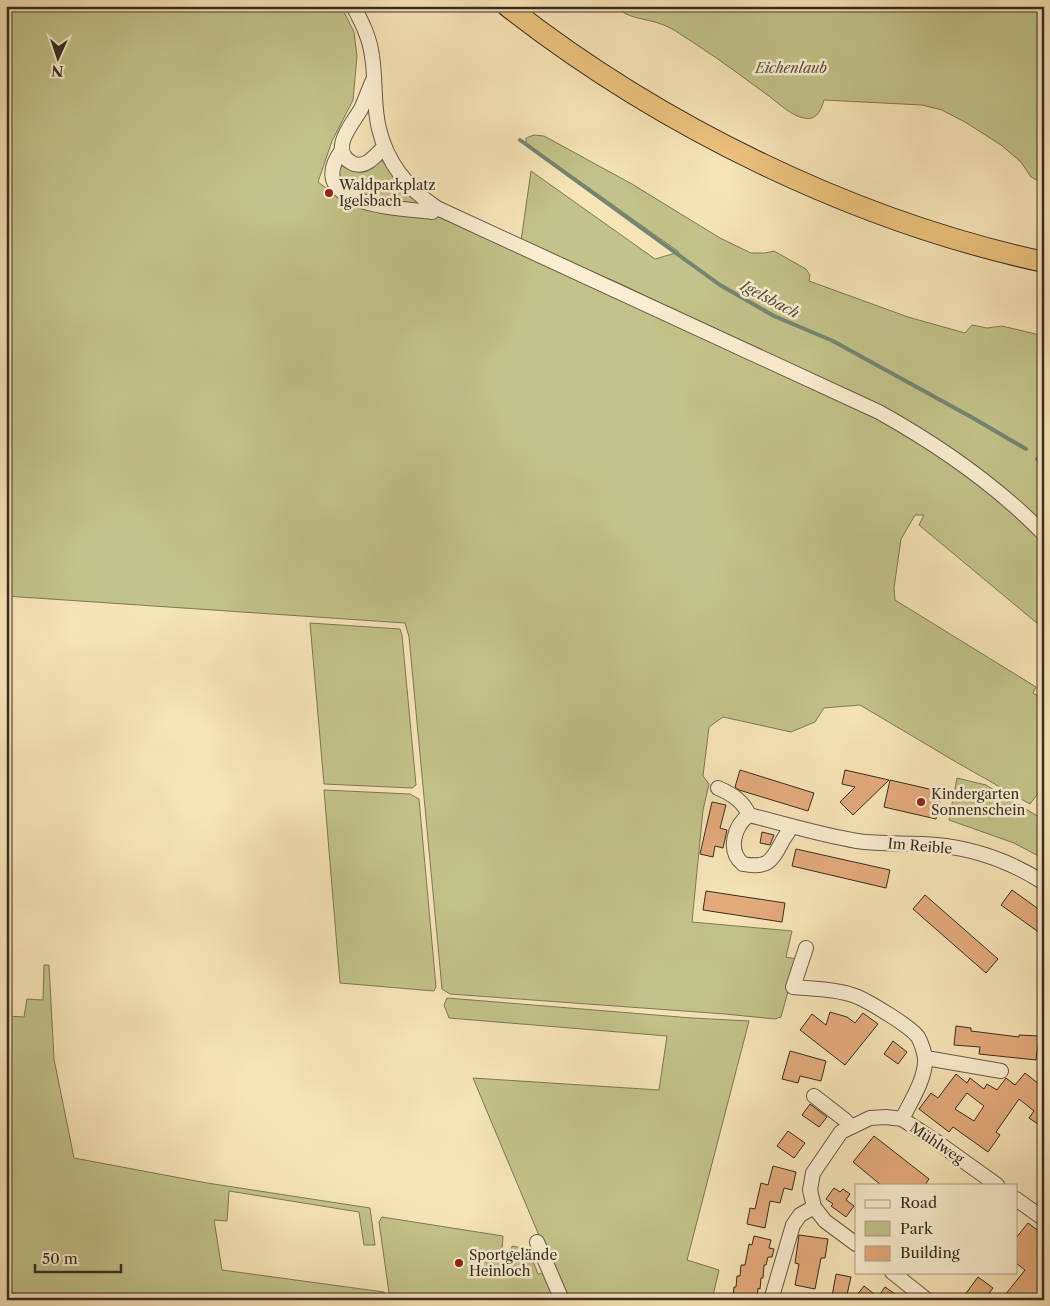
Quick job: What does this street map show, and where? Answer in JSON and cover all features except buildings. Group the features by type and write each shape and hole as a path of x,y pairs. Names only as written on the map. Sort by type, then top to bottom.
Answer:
{"highway":[{"path":"507,6 610,79 690,126 772,167 830,194 891,217 963,242 1044,262"},
{"path":"528,6 596,55 657,92 704,119 792,162 834,181 914,211 967,229 1044,249"}],"street":[{"path":"353,6 368,36 372,56 378,128 384,147 395,168 410,187 436,208 879,412 921,435 968,468 1013,504 1044,534"},
{"path":"374,77 360,109 345,136 342,150 336,158 333,167 333,178 336,186 356,201 432,212 436,208"},
{"path":"342,150 346,158 353,164 361,164 368,162 384,147"},
{"path":"718,788 730,793 745,805 750,815 739,825 733,847 734,853 743,864 760,866 768,863 777,853 792,826"},
{"name":"Im Reible","path":"750,815 859,841 938,845 960,849 1005,862 1044,883"},
{"path":"806,948 793,987 831,991 857,997 883,1011 918,1038 926,1058 923,1073 902,1120 886,1117 870,1118 850,1126 842,1132 813,1173 810,1190 814,1207 825,1221 855,1243"},
{"path":"926,1058 1001,1070"},
{"path":"814,1096 850,1126"},
{"name":"Mühlweg","path":"902,1120 938,1142 996,1184"},
{"path":"1018,1200 1044,1219"},
{"path":"771,1300 793,1225 800,1215 814,1207"},
{"path":"537,1242 562,1300"},
{"path":"894,1274 927,1300"}],"green space":[{"path":"6,6 341,6 354,32 357,56 353,100 332,141 318,182 343,201 366,206 449,217 883,421 923,444 965,472 1007,506 1044,544 1044,629 919,525 924,515 915,515 901,539 894,588 895,600 1036,687 1033,693 1044,700 1044,786 1030,804 860,705 824,708 815,722 791,732 723,717 709,727 703,776 709,784 703,810 692,922 792,931 786,957 797,959 781,1017 775,1019 450,994 442,989 409,637 405,623 6,596"},
{"name":"Eichenlaub","path":"615,6 1044,6 1044,184 1031,177 1021,162 1001,145 942,110 922,105 824,100 818,114 812,118 799,117 675,31 661,24 631,16"},
{"path":"534,135 544,136 632,184 720,238 751,253 774,251 806,269 810,275 809,281 908,317 965,333 972,325 987,328 1002,326 1044,336 1044,527 985,474 705,325 621,284 521,241 531,171 655,259 679,252 526,143 526,138"},
{"path":"377,161 384,161 400,187 427,208 374,203 338,183 339,162 353,171 367,171"},
{"path":"310,623 400,629 416,785 412,788 324,784"},
{"path":"957,778 986,785 1044,820 1044,859 1014,843 949,820"},
{"path":"324,790 410,794 419,799 436,987 434,991 340,983"},
{"path":"44,965 49,965 54,1059 74,1158 207,1183 370,1208 375,1245 364,1245 359,1212 229,1191 227,1221 214,1220 222,1270 384,1292 384,1300 51,1300 14,1295 8,1281 6,1281 6,1016 24,1017 27,999 43,1000"},
{"path":"447,998 749,1021 687,1260 719,1270 712,1300 566,1300 473,1078 659,1090 667,1036 449,1018 444,1005"},
{"name":"Sportgelände Heinloch","path":"382,1217 503,1236 502,1250 511,1252 512,1246 528,1249 538,1274 548,1273 559,1300 390,1300 379,1222"}],"waterway":[{"name":"Igelsbach","path":"520,140 720,285 774,316 833,341 1026,449"},
{"name":"Igelsbach","path":"1037,459 1044,465"}],"place":[{"name":"Waldparkplatz Igelsbach","path":"329,193"},
{"name":"Kindergarten Sonnenschein","path":"921,802"},
{"name":"Sportgelände Heinloch","path":"459,1263"}]}
